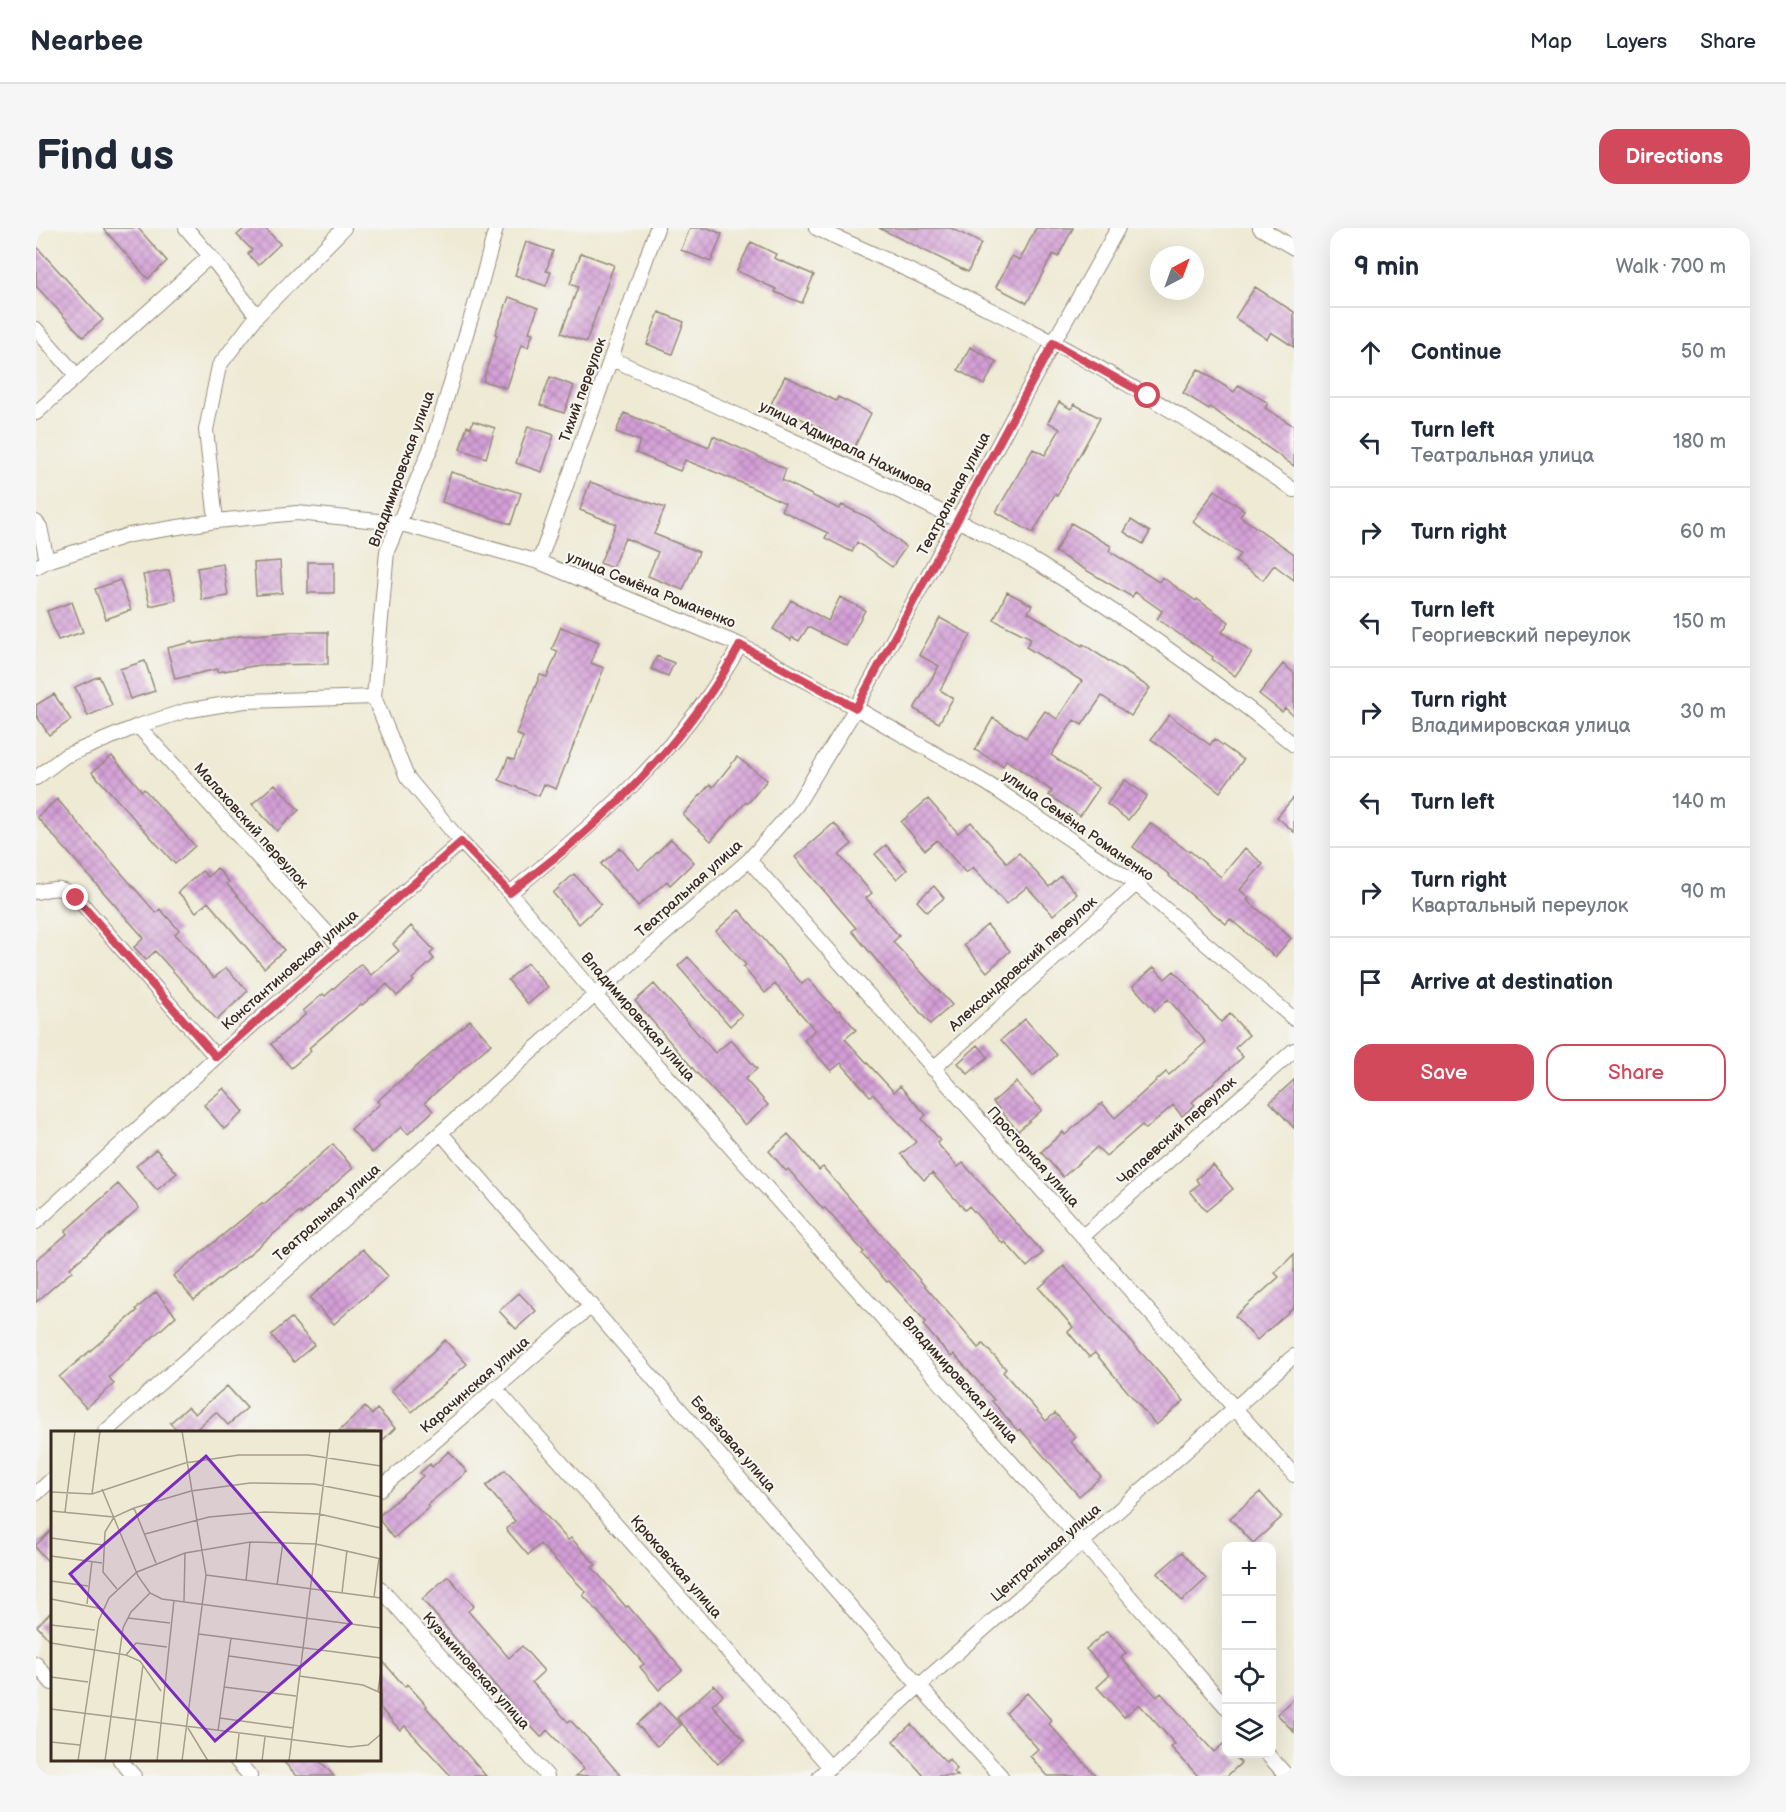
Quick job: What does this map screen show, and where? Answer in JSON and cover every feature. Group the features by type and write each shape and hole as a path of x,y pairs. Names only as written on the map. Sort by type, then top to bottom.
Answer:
{"street":[{"path":"186,228 257,316"},
{"path":"216,521 206,430 219,366 257,316 344,228"},
{"name":"Владимировская улица","path":"496,228 432,445 387,551 374,697 407,777 461,842 510,893 595,995 1224,1704"},
{"name":"Тихий переулок","path":"539,562 657,228"},
{"path":"816,228 972,300 1053,343 1148,396 1294,490"},
{"name":"Театральная улица","path":"106,1431 749,860 796,806 856,708 1053,343 1118,228"},
{"path":"1260,228 1294,248"},
{"path":"36,413 210,256"},
{"path":"36,329 76,375"},
{"name":"улица Адмирала Нахимова","path":"612,359 797,440 959,520 1032,560 1102,603 1252,711 1294,745"},
{"name":"улица Семёна Романенко","path":"41,564 129,535 216,521 297,513 398,523 539,562 740,645 988,784 1136,884 1294,1019"},
{"path":"36,522 40,527 41,564"},
{"path":"510,893 575,841 633,786 695,716 740,645"},
{"path":"36,777 65,756 138,726 185,711 244,701 374,697"},
{"name":"Малаховский переулок","path":"138,726 341,948"},
{"name":"Константиновская улица","path":"36,1222 216,1057 461,842"},
{"name":"Просторная улица","path":"749,860 1294,1475"},
{"name":"Александровский переулок","path":"933,1069 1136,884"},
{"path":"36,892 57,888 68,891 76,898 216,1057"},
{"name":"Чапаевский переулок","path":"1082,1238 1294,1050"},
{"name":"Берёзовая улица","path":"441,1133 919,1686 1001,1776"},
{"name":"Карачинская улица","path":"381,1489 592,1305"},
{"name":"Центральная улица","path":"825,1771 1294,1356"},
{"name":"Крюковская улица","path":"496,1389 825,1771"},
{"path":"36,1494 51,1480"},
{"name":"Кузьминовская улица","path":"381,1589 547,1776"},
{"path":"36,1665 51,1682"},
{"path":"1271,1758 1287,1776"},
{"path":"121,1761 134,1776"},
{"path":"237,1761 250,1776"}],"building":[{"path":"103,228 138,228 167,261 148,279"},
{"path":"245,228 265,228 280,244 258,265 248,254 252,250 237,235"},
{"path":"690,228 708,228 722,234 711,262 681,250"},
{"path":"879,228 951,228 981,243 968,272"},
{"path":"1036,228 1073,228 1058,257 1053,254 1027,303 996,287 1012,256 1020,260"},
{"path":"526,242 553,251 546,271 551,272 546,286 515,275"},
{"path":"751,242 776,254 774,258 814,275 802,303 775,292 776,289 737,271"},
{"path":"36,246 103,320 83,337 36,286"},
{"path":"581,253 614,265 586,342 561,333 578,287 570,284"},
{"path":"1255,287 1294,312 1294,347 1271,332 1267,339 1235,318"},
{"path":"509,297 538,308 529,332 533,333 528,347 521,345 507,388 483,381 497,335 495,334"},
{"path":"659,312 684,322 672,354 647,344"},
{"path":"970,347 997,362 984,385 958,370"},
{"path":"1198,369 1234,392 1239,385 1268,403 1265,408 1294,426 1294,466 1210,407 1209,409 1183,393"},
{"path":"785,376 836,401 838,397 871,413 854,448 771,404"},
{"path":"550,377 574,386 564,413 540,405"},
{"path":"1059,402 1071,409 1074,404 1100,418 1057,496 1055,494 1033,533 996,512 1033,449 1045,455 1060,429 1048,422"},
{"path":"624,413 709,447 713,436 786,469 782,480 839,509 842,505 869,518 906,547 892,567 857,542 852,552 825,538 828,533 781,510 785,503 742,483 685,460 680,471 636,453 640,441 616,432"},
{"path":"473,421 495,428 486,458 460,449 467,426 471,428"},
{"path":"528,426 554,435 542,472 516,463"},
{"path":"451,472 521,493 511,524 442,502"},
{"path":"590,482 665,508 654,534 699,552 683,590 648,576 658,552 625,538 612,568 600,563 616,524 580,510"},
{"path":"1215,490 1244,510 1240,516 1294,554 1294,580 1274,565 1263,580 1235,561 1240,554 1193,522"},
{"path":"1131,520 1150,532 1143,544 1124,532"},
{"path":"1071,523 1111,546 1109,551 1159,582 1162,577 1229,622 1222,632 1252,653 1235,676 1212,659 1213,657 1157,619 1162,611 1135,592 1132,597 1055,552"},
{"path":"280,561 282,593 256,595 254,563"},
{"path":"308,562 334,562 334,593 308,593"},
{"path":"223,564 228,596 202,600 197,568"},
{"path":"169,570 176,600 150,606 143,575"},
{"path":"120,580 131,610 106,619 95,589"},
{"path":"1007,592 1032,605 1028,612 1082,646 1083,644 1150,688 1131,716 1102,696 1082,725 1074,720 1051,755 1099,788 1080,816 1049,795 1052,791 1006,760 1003,766 975,750 993,718 1026,738 1045,711 1057,719 1082,681 1026,647 1031,638 994,620"},
{"path":"840,597 865,610 846,646 808,627 799,641 792,637 791,640 773,629 791,600 828,621"},
{"path":"72,602 83,632 58,640 47,611"},
{"path":"940,618 971,635 940,690 953,698 939,723 914,709 939,666 919,655"},
{"path":"561,627 599,642 591,663 604,668 556,789 544,784 539,796 499,780 508,758 514,760 523,737 516,734 540,675 547,677 558,651 552,649"},
{"path":"328,632 328,664 260,665 217,672 217,669 175,679 167,648 193,642 193,644 240,636"},
{"path":"657,656 674,663 668,676 651,669"},
{"path":"145,661 155,691 130,699 120,669"},
{"path":"1283,664 1294,673 1294,716 1285,708 1282,712 1259,694"},
{"path":"99,676 112,705 88,716 75,687"},
{"path":"54,694 71,720 49,735 36,715 36,705"},
{"path":"1169,715 1210,745 1214,739 1243,760 1220,792 1151,739"},
{"path":"112,756 195,846 175,864 92,772"},
{"path":"737,757 767,780 711,841 683,815 710,784 713,787"},
{"path":"1125,780 1147,796 1128,820 1107,804"},
{"path":"275,784 299,810 277,831 252,804"},
{"path":"1294,797 1294,832 1277,817"},
{"path":"57,799 156,913 160,909 179,930 175,934 214,978 226,968 248,991 217,1020 155,951 146,960 134,947 144,938 37,817"},
{"path":"928,799 958,833 971,822 1007,863 1019,853 1049,887 1061,876 1077,894 1053,915 1027,887 1006,904 973,867 966,873 937,840 925,850 901,822"},
{"path":"834,823 852,844 839,855 872,893 866,898 899,936 893,942 952,1005 930,1024 852,931 856,928 795,857"},
{"path":"1150,823 1190,851 1221,877 1245,848 1263,864 1240,890 1249,898 1247,900 1291,938 1275,957 1230,919 1226,924 1170,875 1133,847"},
{"path":"671,839 694,862 670,885 667,881 638,906 601,864 620,848 639,870"},
{"path":"886,845 907,870 897,879 875,854"},
{"path":"217,868 229,882 227,884 284,950 264,968 208,902 196,912 178,892 202,871 208,877"},
{"path":"574,874 601,904 579,924 553,893"},
{"path":"934,886 944,898 927,912 917,901"},
{"path":"739,910 802,984 808,979 837,1011 839,1010 856,1030 845,1039 894,1092 900,1086 926,1115 922,1119 940,1140 937,1143 958,1167 963,1163 1043,1253 1027,1267 969,1206 965,1210 932,1173 924,1180 901,1154 916,1142 873,1094 870,1096 841,1063 831,1071 804,1040 815,1030 775,984 765,993 743,967 746,965 716,931"},
{"path":"987,925 1010,951 987,972 964,945"},
{"path":"411,926 434,950 430,954 434,959 397,996 387,984 309,1048 311,1051 291,1068 271,1044 306,1014 303,1011 323,994 325,996 361,964 371,975 399,951 393,944"},
{"path":"688,957 742,1015 730,1026 678,966"},
{"path":"527,963 548,987 528,1004 508,980"},
{"path":"1154,967 1165,979 1174,971 1221,1022 1230,1014 1249,1035 1235,1048 1243,1057 1192,1102 1195,1105 1182,1116 1173,1105 1146,1129 1142,1125 1106,1156 1097,1147 1063,1177 1041,1152 1063,1132 1065,1135 1102,1103 1115,1118 1166,1072 1169,1075 1206,1042 1168,999 1155,1011 1133,986"},
{"path":"654,984 715,1053 731,1040 757,1069 745,1079 768,1105 745,1125 635,1001"},
{"path":"1025,1019 1057,1055 1033,1076 1001,1040"},
{"path":"470,1020 491,1044 425,1102 433,1111 408,1134 401,1127 372,1153 351,1129 380,1104 377,1101"},
{"path":"978,1045 988,1057 968,1074 958,1063"},
{"path":"1294,1080 1294,1128 1270,1102"},
{"path":"1016,1082 1042,1110 1018,1131 993,1102"},
{"path":"224,1088 244,1112 224,1129 204,1105"},
{"path":"788,1134 819,1170 823,1167 978,1348 983,1344 1006,1369 1003,1372 1046,1421 1055,1413 1076,1437 1071,1442 1101,1477 1079,1496 1020,1429 1018,1431 954,1354 951,1357 923,1325 926,1322 862,1254 864,1252 825,1208 823,1209 769,1151"},
{"path":"333,1144 353,1168 301,1214 300,1212 194,1300 173,1276 262,1203 264,1204"},
{"path":"156,1149 177,1173 157,1190 136,1166"},
{"path":"1213,1165 1233,1189 1206,1211 1190,1191 1199,1184 1196,1179"},
{"path":"118,1184 139,1208 70,1268 72,1271 36,1302 36,1260 67,1234 65,1231"},
{"path":"363,1249 388,1276 334,1324 310,1298"},
{"path":"1294,1254 1294,1307 1257,1340 1235,1316 1279,1277 1275,1273"},
{"path":"1064,1266 1184,1401 1156,1425 1095,1353 1089,1357 1068,1332 1073,1327 1039,1288"},
{"path":"156,1292 176,1316 109,1377 114,1384 86,1408 59,1377"},
{"path":"519,1293 536,1311 516,1329 499,1311"},
{"path":"291,1318 314,1345 294,1362 271,1335"},
{"path":"445,1340 467,1364 412,1412 391,1391"},
{"path":"227,1386 247,1408 228,1425 216,1412 194,1431 178,1431 170,1423 188,1407 195,1414"},
{"path":"365,1407 372,1415 377,1409 395,1428 381,1442 381,1431 339,1431"},
{"path":"449,1451 467,1472 427,1505 429,1507 394,1538 381,1522 381,1514 423,1476 420,1473 430,1464 432,1467"},
{"path":"505,1470 568,1540 571,1538 596,1565 592,1567 682,1670 659,1690 640,1667 644,1664 583,1595 586,1592 540,1544 528,1555 506,1529 515,1521 486,1486"},
{"path":"1260,1492 1282,1517 1254,1542 1230,1518"},
{"path":"51,1531 51,1565 36,1548 36,1545"},
{"path":"1182,1552 1206,1579 1182,1601 1158,1573"},
{"path":"448,1576 474,1606 468,1611 509,1658 522,1646 544,1671 532,1682 621,1776 576,1776 584,1769 547,1730 541,1737 515,1709 422,1599"},
{"path":"51,1612 51,1642 37,1626"},
{"path":"1107,1631 1126,1653 1121,1658 1157,1697 1161,1693 1214,1752 1222,1745 1222,1758 1236,1758 1241,1763 1227,1776 1198,1776 1171,1747 1175,1744 1139,1704 1124,1717 1097,1687 1110,1675 1086,1649"},
{"path":"381,1659 405,1687 407,1684 427,1706 486,1776 451,1776 405,1726 400,1730 381,1709"},
{"path":"714,1685 723,1695 712,1705 744,1740 718,1764 677,1718"},
{"path":"1027,1693 1052,1721 1049,1724 1096,1776 1048,1776 1030,1756 1038,1749 1006,1713"},
{"path":"1294,1698 1294,1732 1277,1714"},
{"path":"660,1703 681,1725 657,1746 637,1724"},
{"path":"911,1724 946,1762 949,1759 957,1769 954,1772 958,1776 924,1776 893,1741"},
{"path":"283,1761 320,1761 334,1776 297,1776"}],"route":[{"path":"76,898 216,1057 461,842 510,893 575,841 633,786 695,716 740,645 856,708 1053,343 1148,396"}]}
